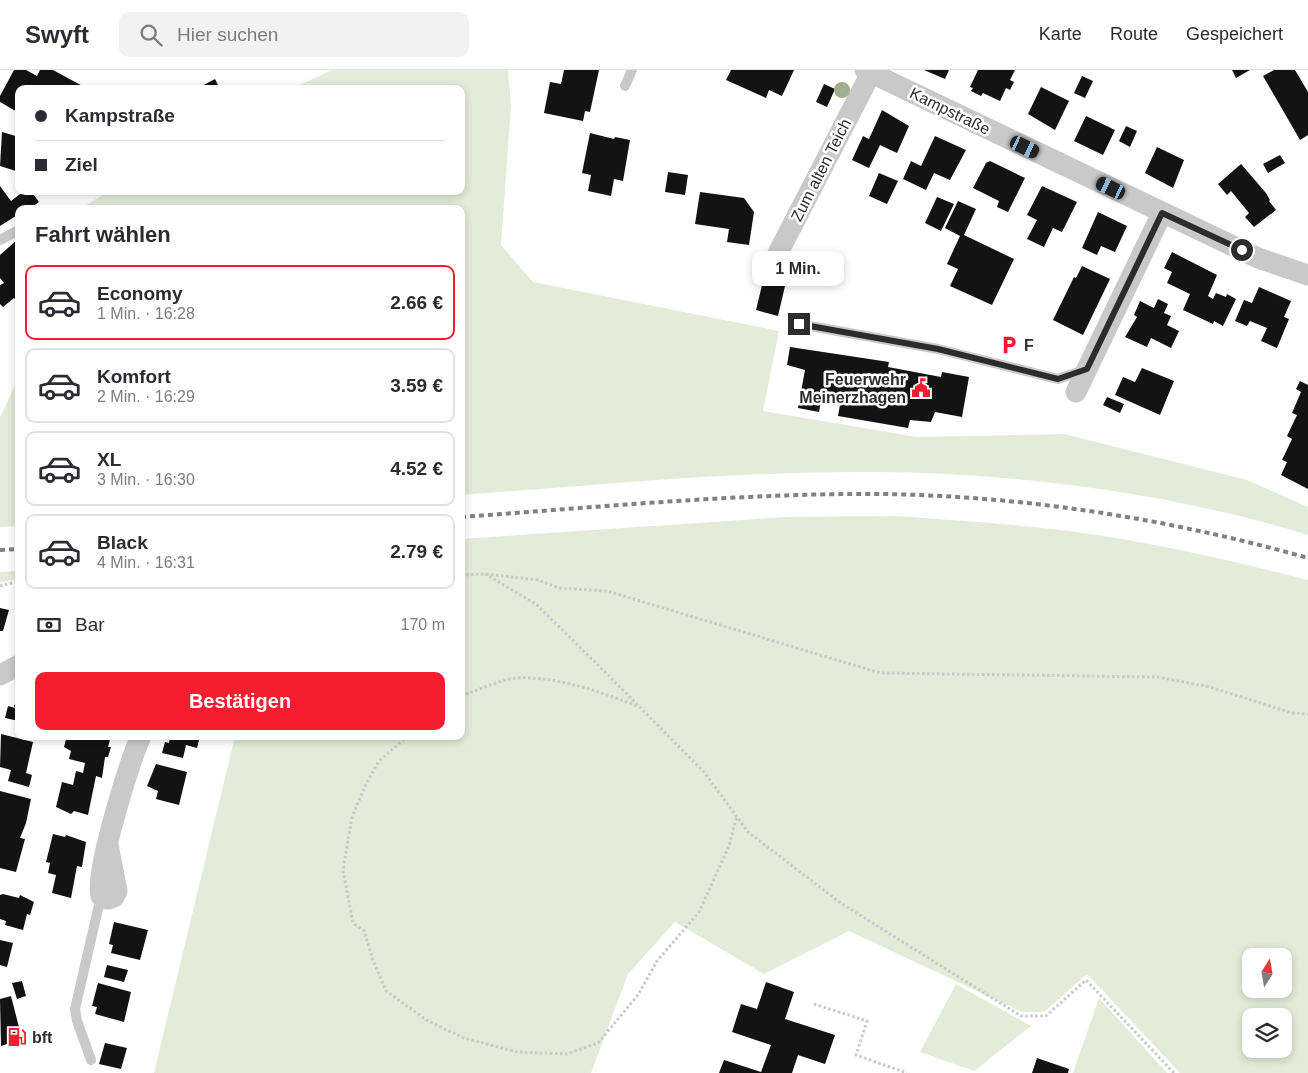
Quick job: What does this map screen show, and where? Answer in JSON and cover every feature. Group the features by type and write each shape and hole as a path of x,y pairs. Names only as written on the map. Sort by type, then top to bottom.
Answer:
{"street":[{"name":"Kampstraße","path":"868,72 1258,258 1308,275"},
{"name":"Zum alten Teich","path":"774,268 778,253 868,72"},
{"path":"1076,392 1162,213"},
{"path":"0,675 15,667"},
{"path":"102,896 98,888 108,845 121,791 140,740"}],"lane":[{"path":"625,86 632,70"},
{"path":"0,240 15,232"},
{"path":"799,324 938,349 1058,379 1087,369"},
{"path":"91,1060 75,1009 102,896"}],"path":[{"path":"465,575 485,574 538,580 559,588 607,591 880,673 1157,677 1210,687 1292,714 1308,714"},
{"path":"485,574 536,604 704,772 748,832 842,904 1021,1016 1046,1016 1086,980 1174,1073"},
{"path":"0,586 15,582"},
{"path":"465,695 516,678 544,680 596,690 640,708"},
{"path":"403,740 379,761 366,784 352,818 342,870 353,923 364,931 373,960 386,991 428,1021 450,1032 464,1038 517,1052 567,1054 598,1043 638,994 657,961 699,912 729,846 737,816"},
{"path":"814,1004 866,1021 856,1054 908,1073"}],"green space":[{"path":"332,70 508,70 511,106 501,245 533,282 779,331 763,411 917,437 1064,434 1247,480 1308,507 1308,535 1256,520 1149,497 1039,481 930,473 824,472 772,474 668,479 465,495 465,205 86,205 103,195 465,195 465,85 300,85"},
{"path":"15,385 15,526 0,527 0,417"},
{"path":"897,516 997,524 1124,539 1177,549 1308,580 1308,1073 1180,1073 1087,974 1044,1012 1022,1012 849,931 764,974 675,922 628,974 591,1073 154,1073 234,740 465,740 465,539 785,517"},
{"path":"15,571 15,579 0,583 0,572"},
{"path":"956,984 1031,1026 974,1071 920,1052"},
{"path":"1099,998 1167,1073 1073,1073"}],"building":[{"path":"14,70 26,70 37,76 40,70 53,70 81,85 15,85 15,111 0,102 0,96"},
{"path":"564,70 599,70 590,112 585,111 583,121 544,113 550,82 561,84"},
{"path":"731,70 794,70 782,96 769,90 766,98 726,80"},
{"path":"924,70 949,70 945,79"},
{"path":"978,70 1015,70 1010,80 1014,82 1010,90 1006,88 1000,101 983,93 981,96 971,91 973,88 970,87"},
{"path":"1232,70 1250,70 1236,78"},
{"path":"1274,70 1295,70 1308,92 1308,135 1300,140 1263,76"},
{"path":"1082,76 1093,81 1085,98 1074,93"},
{"path":"215,79 218,85 204,85"},
{"path":"824,84 835,89 827,107 816,102"},
{"path":"1041,87 1069,101 1055,130 1028,114"},
{"path":"882,110 909,126 897,153 880,145 869,168 852,160 863,136 869,139"},
{"path":"1086,116 1115,130 1103,155 1074,141"},
{"path":"1126,126 1137,131 1130,147 1119,141"},
{"path":"2,132 15,136 15,171 0,166"},
{"path":"590,133 614,139 615,137 630,140 623,181 614,179 611,196 588,191 591,175 582,173"},
{"path":"935,136 966,150 950,180 934,173 926,190 903,179 911,161 921,166"},
{"path":"1157,147 1184,160 1173,188 1145,173"},
{"path":"1280,155 1285,163 1268,173 1263,164"},
{"path":"990,161 1025,178 1008,212 997,207 999,201 973,188 986,163"},
{"path":"1241,164 1266,193 1276,210 1254,227 1245,217 1249,213 1231,191 1227,195 1218,184"},
{"path":"668,172 688,175 685,195 665,192"},
{"path":"879,173 898,181 887,204 869,196"},
{"path":"0,186 11,201 19,195 34,195 39,202 35,205 15,205 15,217 0,226"},
{"path":"1042,186 1077,202 1062,232 1053,228 1044,247 1027,239 1037,220 1027,215"},
{"path":"700,192 744,198 754,212 749,245 727,242 729,229 695,224"},
{"path":"937,197 954,204 941,231 925,223"},
{"path":"958,201 976,209 964,235 1014,259 992,305 950,286 958,269 947,264 960,236 945,228"},
{"path":"1098,212 1127,226 1115,252 1101,246 1097,255 1082,248"},
{"path":"15,242 15,299 14,298 3,307 0,304 0,285 4,283 0,278 0,255"},
{"path":"1172,252 1217,275 1208,296 1213,299 1216,293 1226,297 1227,294 1236,299 1223,326 1214,321 1213,324 1183,310 1190,294 1167,283 1172,272 1164,268"},
{"path":"814,260 823,264 820,272 810,267"},
{"path":"1082,266 1110,279 1083,335 1053,320 1074,277 1076,278"},
{"path":"763,281 785,286 778,316 756,310"},
{"path":"1259,287 1291,301 1284,317 1289,319 1277,348 1261,341 1267,328 1250,321 1247,326 1235,321 1244,300 1252,303"},
{"path":"1158,299 1168,304 1164,313 1171,316 1167,325 1179,331 1171,348 1151,338 1147,347 1125,337 1137,317 1134,315 1140,301 1154,308"},
{"path":"790,347 889,362 888,367 941,377 942,372 969,377 962,417 935,412 931,422 910,420 908,428 838,416 841,399 822,395 819,412 798,408 805,370 787,365"},
{"path":"1142,368 1174,381 1160,415 1115,395 1123,377 1135,382"},
{"path":"1300,381 1308,385 1308,489 1281,475 1287,462 1282,460 1292,439 1287,436 1297,415 1292,413 1301,392 1296,389"},
{"path":"1107,397 1124,404 1120,413 1103,405"},
{"path":"0,608 9,610 3,631 0,631"},
{"path":"8,706 15,708 15,720 5,718"},
{"path":"1,734 15,738 15,740 33,742 26,773 32,775 29,787 8,781 11,770 0,767"},
{"path":"66,740 110,740 108,747 111,747 108,757 105,757 102,778 96,776 88,815 74,811 71,814 56,807 62,782 73,785 76,771 83,773 85,763 69,759 71,751 64,747"},
{"path":"169,740 199,740 197,748 186,745 183,758 162,753 165,742 169,743"},
{"path":"156,764 187,772 179,805 156,799 158,791 147,786"},
{"path":"0,791 31,799 26,823 20,838 25,839 16,872 0,868"},
{"path":"53,834 65,837 66,835 86,842 82,867 77,866 71,898 52,893 56,875 48,873 50,863 46,862"},
{"path":"0,895 19,898 20,895 34,902 30,915 27,914 23,930 5,925 6,921 0,919"},
{"path":"114,922 148,930 140,960 111,953 113,945 109,944"},
{"path":"0,940 13,943 7,967 0,965"},
{"path":"107,965 128,970 124,982 104,977"},
{"path":"22,981 26,996 17,999 12,983"},
{"path":"766,982 794,992 785,1019 835,1035 825,1064 798,1055 792,1073 719,1073 724,1060 761,1072 771,1045 732,1032 741,1004 757,1009"},
{"path":"98,983 131,992 124,1022 95,1014 97,1007 92,1006"},
{"path":"11,996 22,1039 1,1046 0,999"},
{"path":"105,1043 127,1048 121,1069 99,1064"},
{"path":"1037,1058 1069,1069 1068,1073 1032,1073"}],"railway":[{"path":"465,517 671,501 776,496 828,494 935,496 989,499 1097,512 1203,532 1308,558"},
{"path":"0,550 15,549"}],"place":[{"name":"F","path":"1009,345"},
{"name":"Feuerwehr Meinerzhagen","path":"921,388"},
{"name":"bft","path":"17,1037"}],"route":[{"path":"799,324 938,349 1058,379 1087,369 1162,213 1242,250"}]}
